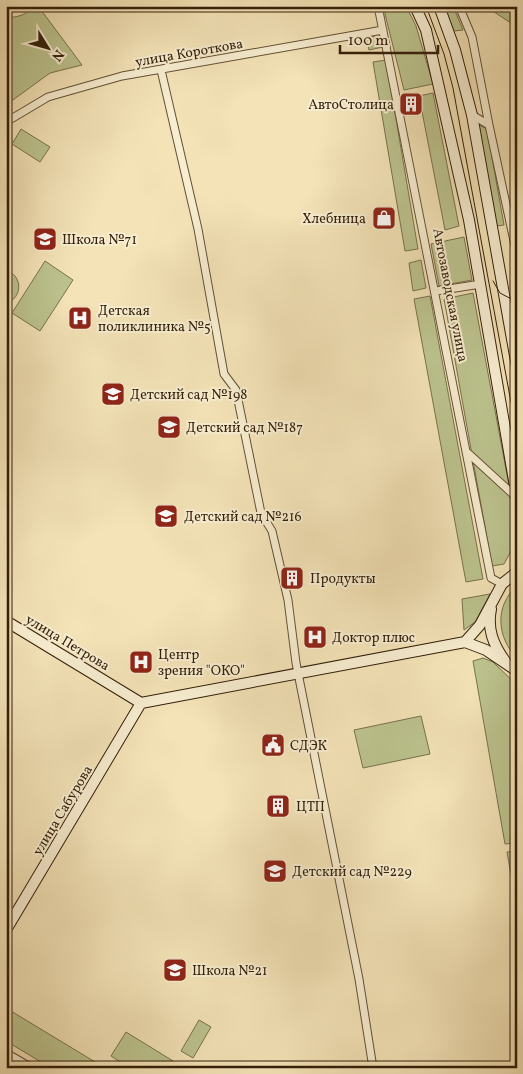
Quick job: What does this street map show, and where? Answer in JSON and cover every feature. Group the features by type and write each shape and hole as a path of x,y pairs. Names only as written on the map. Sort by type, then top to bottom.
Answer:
{"main road":[{"path":"415,6 426,30 469,220 517,498"},
{"path":"439,6 455,50 472,115 517,367"},
{"path":"465,642 480,625 502,584 516,570"},
{"path":"492,604 489,619 491,634 496,649 505,661"},
{"name":"улица Петрова","path":"6,621 141,703"},
{"path":"141,703 465,642 486,650 505,661 517,671"},
{"name":"улица Сабурова","path":"6,930 141,703"}],"street":[{"name":"Автозаводская улица","path":"378,6 436,291 491,578 502,584"},
{"path":"459,6 472,37 517,255"},
{"name":"улица Короткова","path":"6,122 48,97 122,76 383,30"},
{"path":"161,70 198,229 224,374 236,390 261,513 272,531 288,600 299,673 359,979 373,1068"},
{"path":"472,115 490,125"},
{"path":"436,291 481,284"},
{"path":"468,453 517,498"},
{"path":"6,1052 32,1068"}],"green space":[{"path":"34,6 38,6 82,65 50,73 6,105 6,18 25,13"},
{"path":"383,6 406,6 416,26 433,84 404,90"},
{"path":"444,6 453,6 463,30 454,31"},
{"path":"485,6 517,6 517,27"},
{"path":"375,36 383,43 383,47 369,50 366,37"},
{"path":"386,60 418,249 405,251 373,62"},
{"path":"433,93 459,226 445,230 419,96"},
{"path":"479,125 487,129 504,225 496,226"},
{"path":"21,129 50,147 40,162 12,144"},
{"path":"464,237 472,280 439,286 431,244"},
{"path":"421,260 426,288 413,291 409,263"},
{"path":"45,261 73,280 40,331 12,313"},
{"path":"6,270 16,277 19,287 16,297 6,304"},
{"path":"473,293 517,528 517,540 504,564 492,566 444,299"},
{"path":"430,296 483,579 466,582 414,299"},
{"path":"517,586 517,658 505,641 501,622 504,603"},
{"path":"490,594 475,622 464,630 462,599"},
{"path":"483,658 493,662 517,685 517,843 505,844 473,661"},
{"path":"421,716 430,754 363,768 354,730"},
{"path":"517,851 517,909 507,852"},
{"path":"6,1008 105,1068 51,1068 6,1041"},
{"path":"199,1020 211,1027 193,1058 181,1051"},
{"path":"126,1032 173,1061 169,1068 130,1068 111,1056"}],"tram line":[{"path":"426,6 444,54 453,88 517,435"},
{"path":"493,281 500,293 517,302"}],"place":[{"name":"АвтоСтолица","path":"411,104"},
{"name":"Хлебница","path":"384,218"},
{"name":"Школа №71","path":"45,239"},
{"name":"Детская поликлиника №5","path":"80,318"},
{"name":"Детский сад №198","path":"113,394"},
{"name":"Детский сад №187","path":"169,427"},
{"name":"Детский сад №216","path":"166,516"},
{"name":"Продукты","path":"292,578"},
{"name":"Доктор плюс","path":"315,637"},
{"name":"Центр зрения \"ОКО\"","path":"141,662"},
{"name":"СДЭК","path":"273,745"},
{"name":"ЦТП","path":"278,806"},
{"name":"Детский сад №229","path":"275,871"},
{"name":"Школа №21","path":"175,970"}]}
